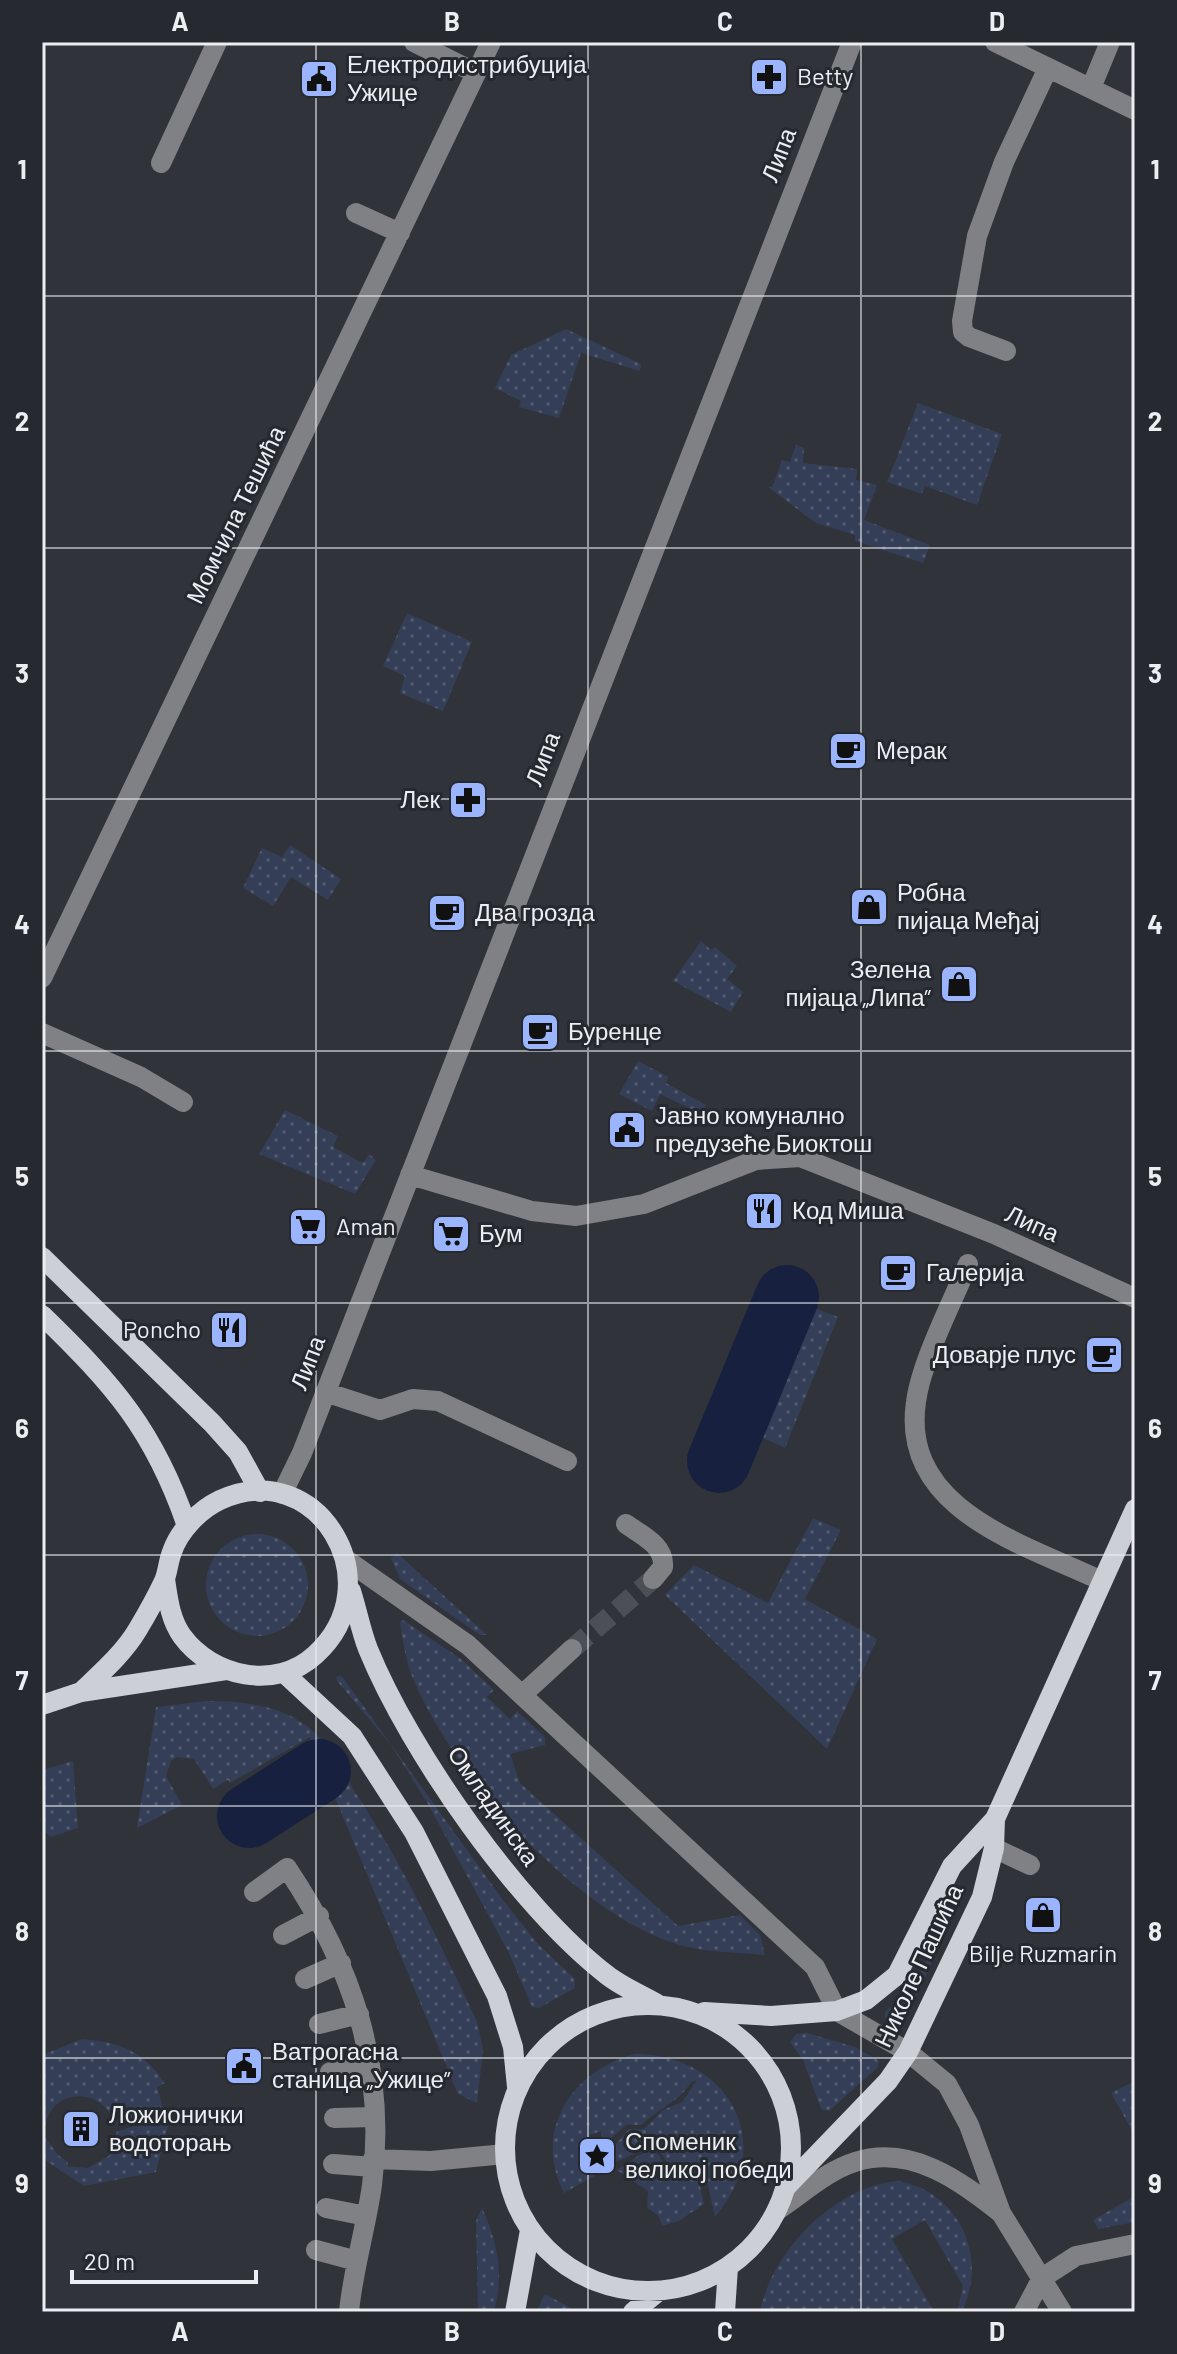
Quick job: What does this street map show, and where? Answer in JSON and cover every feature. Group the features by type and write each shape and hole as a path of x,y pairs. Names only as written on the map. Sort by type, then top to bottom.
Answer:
{"main road":[{"path":"42,1257 212,1423 238,1452 260,1492"},
{"path":"42,1315 116,1389 132,1411 170,1476 187,1526"},
{"path":"81,1692 136,1633 165,1579 172,1550 187,1526 220,1500 260,1492 282,1494 299,1500 319,1516 337,1537 348,1561 350,1587 345,1615 331,1641 310,1660 284,1673 255,1676 226,1670 200,1656 181,1635 168,1608 165,1579"},
{"name":"Николе Пашића","path":"684,2010 771,2016 837,2011 866,2000 897,1975 952,1866 995,1819 1135,1509"},
{"name":"Омладинска","path":"350,1587 368,1649 397,1706 427,1758 488,1848 573,1946 609,1976 659,2005"},
{"path":"42,1705 81,1692 226,1670"},
{"path":"284,1673 352,1736 414,1832 497,1996 513,2047 517,2087"},
{"name":"Николе Пашића","path":"786,2187 888,2081 908,2052 982,1897 994,1848 995,1819"},
{"path":"659,2005 684,2010 711,2019 747,2044 774,2079 789,2120 791,2147 786,2187 764,2233 728,2267 683,2287 634,2291 586,2278 545,2249 530,2230 509,2185 505,2154 509,2111 517,2087 546,2047 587,2018 610,2010 659,2005"},
{"path":"515,2312 530,2230"},
{"path":"725,2312 728,2267"},
{"path":"633,2312 659,2291"}],"street":[{"path":"161,163 217,42"},
{"path":"414,42 476,73"},
{"name":"Момчила Тешића","path":"42,978 491,42"},
{"name":"Липа","path":"282,1494 325,1392 852,42"},
{"path":"995,42 1135,110"},
{"path":"1091,88 1110,42"},
{"path":"1006,351 969,337 963,332 962,321 977,236 1004,162 1048,68"},
{"path":"356,213 400,233"},
{"path":"42,1033 141,1077 183,1102"},
{"name":"Липа","path":"410,1175 532,1211 593,1215 660,1199 756,1160 800,1157 994,1234 1135,1298"},
{"path":"968,1264 916,1401 914,1433 921,1462 943,1494 960,1510 983,1525 1102,1581"},
{"path":"325,1392 380,1410 413,1399 438,1401 567,1461"},
{"path":"626,1524 659,1548 663,1556 663,1567 653,1579"},
{"path":"348,1561 468,1645 523,1694 815,1967 837,2011 908,2052 937,2073 955,2097 969,2125 1001,2213 1062,2312"},
{"path":"523,1694 572,1649"},
{"path":"994,1848 1030,1865"},
{"path":"254,1892 287,1868 319,1916 341,1963 359,2014 370,2065 375,2117 366,2216 349,2312"},
{"path":"283,1935 319,1916"},
{"path":"305,1979 341,1963"},
{"path":"319,2024 359,2014"},
{"path":"330,2072 370,2065"},
{"path":"334,2118 375,2117"},
{"path":"333,2164 431,2161 505,2154"},
{"path":"776,2211 832,2173 855,2162 878,2158 915,2163 950,2175 1001,2213"},
{"path":"326,2208 366,2216"},
{"path":"1024,2312 1042,2278 1076,2256 1135,2244"},
{"path":"316,2250 357,2261"}],"shaded area":[{"path":"566,329 641,364 640,371 581,353 559,418 519,407 521,401 495,388 511,355"},
{"path":"918,403 1002,434 977,505 925,486 922,494 887,482"},
{"path":"796,445 804,448 803,463 857,469 856,480 877,485 864,520 930,545 923,563 855,541 855,535 816,523 768,487 773,486 782,460 790,462"},
{"path":"407,613 472,642 443,711 400,693 405,676 383,666"},
{"path":"290,845 341,879 328,900 291,877 273,906 243,888 262,848 282,857"},
{"path":"701,941 711,950 715,947 737,966 727,979 743,992 731,1012 673,981"},
{"path":"638,1061 668,1077 666,1083 706,1105 701,1114 660,1094 652,1111 619,1094"},
{"path":"285,1110 338,1136 333,1147 363,1163 369,1154 376,1160 355,1194 259,1154"},
{"path":"807,1305 838,1317 785,1448 757,1435"},
{"path":"813,1518 841,1530 805,1599 877,1639 827,1749 665,1595 694,1565 768,1603"},
{"path":"257,1534 276,1538 293,1549 304,1566 308,1585 304,1604 293,1621 276,1632 257,1636 238,1632 221,1621 210,1604 206,1585 210,1566 221,1549 238,1538"},
{"path":"397,1553 487,1635 480,1635 400,1579 391,1558"},
{"path":"403,1620 461,1659 494,1690 487,1697 510,1719 517,1711 545,1737 545,1745 510,1754 520,1783 678,1926 740,1915 760,1935 765,1955 680,1945 641,1929 601,1905 562,1874 489,1799 433,1719 409,1667 400,1622"},
{"path":"341,1675 503,1900 537,1943 574,1978 575,1988 539,2008 532,2007 509,1953 428,1804 391,1745 337,1681 336,1677"},
{"path":"206,1701 264,1706 291,1716 315,1733 331,1753 404,1874 477,2021 483,2050 477,2103 458,2094 310,1737 230,1783 228,1780 213,1789 194,1759 176,1757 171,1761 166,1776 182,1805 137,1828 156,1707"},
{"path":"73,1761 78,1828 51,1837 42,1830 42,1770"},
{"path":"948,1913 953,1916 904,2023 898,2026 885,2018 885,2012 916,1983"},
{"path":"807,2033 855,2047 879,2061 878,2067 829,2111 821,2109 803,2060 790,2042 796,2034"},
{"path":"82,2039 130,2050 148,2063 165,2083 157,2087 164,2111 116,2124 108,2110 97,2101 73,2097 52,2109 46,2121 45,2137 58,2155 68,2162 67,2166 88,2168 109,2156 117,2131 166,2118 168,2126 156,2172 84,2186 42,2158 42,2055"},
{"path":"635,2054 668,2058 696,2069 718,2086 734,2108 742,2133 743,2160 734,2189 715,2217 706,2176 694,2164 668,2163 654,2143 612,2162 610,2151 629,2129 644,2129 663,2110 682,2102 697,2080 641,2125 626,2125 605,2144 601,2144 601,2131 590,2135 588,2169 596,2170 596,2175 564,2193 555,2170 553,2147 556,2126 564,2106 576,2089 593,2074"},
{"path":"1135,2081 1135,2136 1111,2093"},
{"path":"647,2150 658,2154 665,2167 697,2172 704,2204 679,2221 662,2226 659,2217 647,2207 648,2191 617,2170"},
{"path":"898,2181 919,2187 938,2198 963,2230 970,2250 972,2271 969,2292 961,2312 957,2312 963,2286 925,2220 892,2239 934,2312 760,2312 778,2266 810,2226 852,2195"},
{"path":"1135,2196 1135,2222 1098,2229 1093,2220"},
{"path":"482,2208 498,2259 499,2284 494,2312 478,2312 476,2221"},
{"path":"545,2294 578,2312 536,2312"}],"waterway":[{"path":"719,1461 787,1297"},
{"path":"249,1816 319,1771"}],"tunnel":[{"path":"572,1649 653,1579"}],"place":[{"name":"Betty","path":"769,77"},
{"name":"Електродистрибуција Ужице","path":"319,79"},
{"name":"Мерак","path":"848,751"},
{"name":"Лек","path":"468,800"},
{"name":"Робна пијаца Међај","path":"869,907"},
{"name":"Два грозда","path":"447,913"},
{"name":"Зелена пијаца „Липа”","path":"959,984"},
{"name":"Буренце","path":"540,1032"},
{"name":"Јавно комунално предузеће Биоктош","path":"627,1130"},
{"name":"Код Миша","path":"764,1211"},
{"name":"Aman","path":"308,1227"},
{"name":"Бум","path":"451,1234"},
{"name":"Галерија","path":"898,1273"},
{"name":"Poncho","path":"229,1330"},
{"name":"Доварје плус","path":"1104,1355"},
{"name":"Bilje Ruzmarin","path":"1043,1915"},
{"name":"Ватрогасна станица „Ужице”","path":"244,2066"},
{"name":"Ложионички водоторањ","path":"81,2129"},
{"name":"Споменик великој победи","path":"597,2156"}]}
